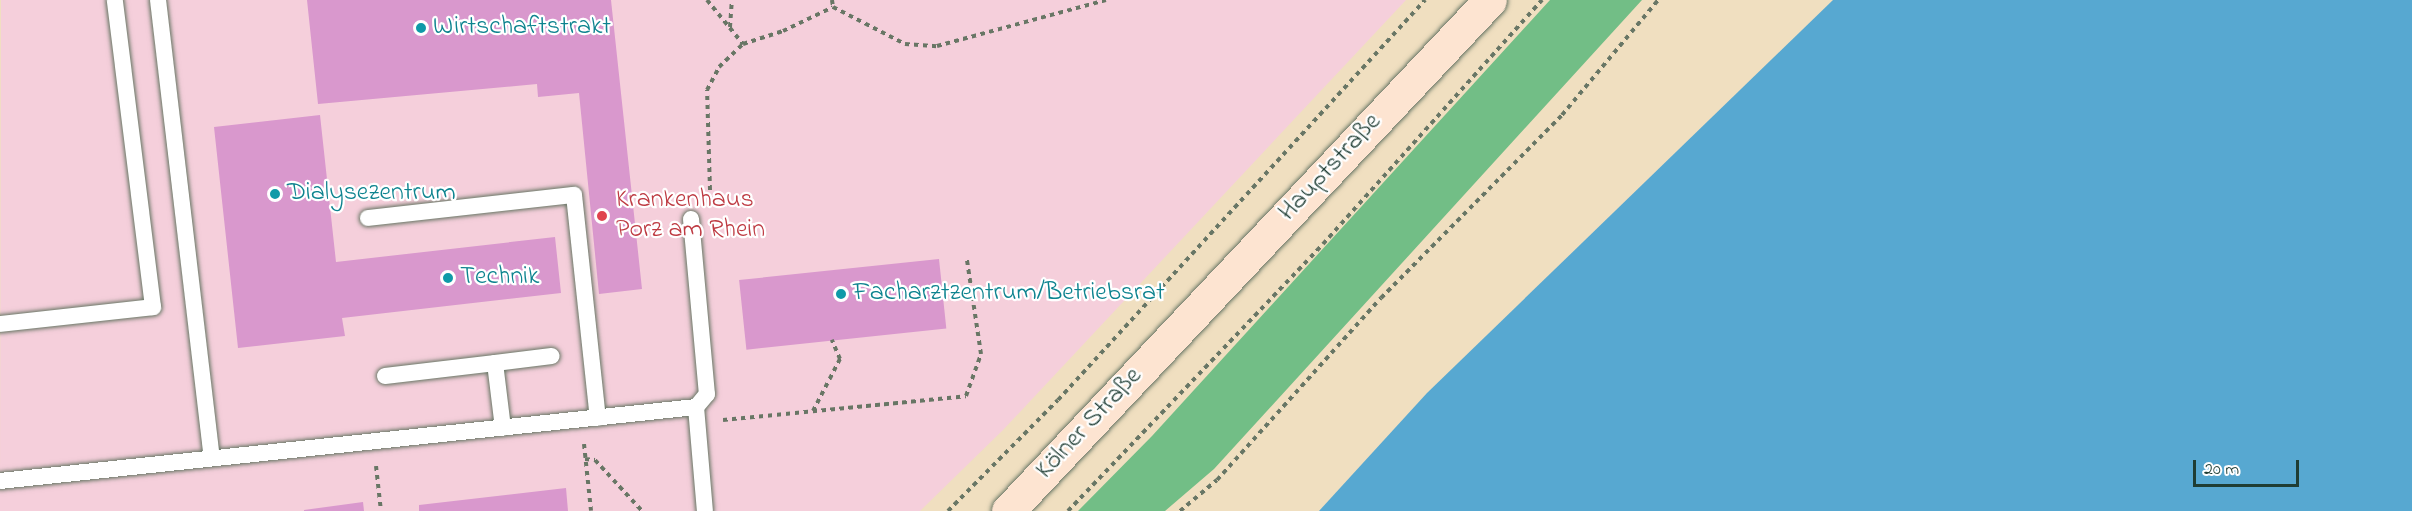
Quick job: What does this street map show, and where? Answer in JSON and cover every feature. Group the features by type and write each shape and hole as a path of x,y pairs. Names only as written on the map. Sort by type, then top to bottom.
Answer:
{"main road":[{"name":"Hauptstraße","path":"1173,337 1490,0"},
{"name":"Kölner Straße","path":"1008,511 1173,337"}],"lane":[{"path":"0,324 153,308 116,0"},
{"path":"158,0 212,458"},
{"path":"368,218 574,195 598,418"},
{"path":"691,219 702,400 705,511"},
{"path":"385,376 552,356"},
{"path":"495,363 503,428"},
{"path":"0,481 598,418 702,400"}],"path":[{"path":"707,0 743,44"},
{"path":"729,28 732,0"},
{"path":"832,0 832,7"},
{"path":"832,7 905,44 937,46 1106,0"},
{"path":"948,511 1058,400 1425,0"},
{"path":"1068,511 1323,244 1542,0"},
{"path":"1180,511 1216,480 1381,298 1562,115 1658,0"},
{"path":"691,219 710,190 707,90 719,67 743,44 783,31 832,7"},
{"path":"702,400 724,420 966,396 981,354 967,260"},
{"path":"813,411 840,359 832,340"},
{"path":"374,441 381,511"},
{"path":"585,459 595,460 642,511"}],"shaded area":[{"name":"Krankenhaus Porz am Rhein","path":"1,0 1406,0 1003,430 920,511 0,511"}],"green space":[{"path":"1550,0 1642,0 1214,469 1165,511 1078,511 1152,436"}],"water":[{"path":"1833,0 2412,0 2412,511 1319,511 1427,393"}],"building":[{"path":"307,0 611,0 642,289 599,294 579,93 538,97 537,84 318,104"},
{"name":"Dialysezentrum","path":"320,115 336,262 555,237 561,293 342,318 345,336 238,348 214,127"},
{"name":"Facharztzentrum/Betriebsrat","path":"939,259 946,329 746,350 739,280"},
{"path":"566,488 568,511 419,511 419,505"},
{"path":"363,502 364,511 304,511 304,510"}],"place":[{"name":"Wirtschaftstrakt","path":"421,28"},
{"name":"Dialysezentrum","path":"275,194"},
{"name":"Krankenhaus Porz am Rhein","path":"602,216"},
{"name":"Technik","path":"448,278"},
{"name":"Facharztzentrum/Betriebsrat","path":"841,294"}]}
